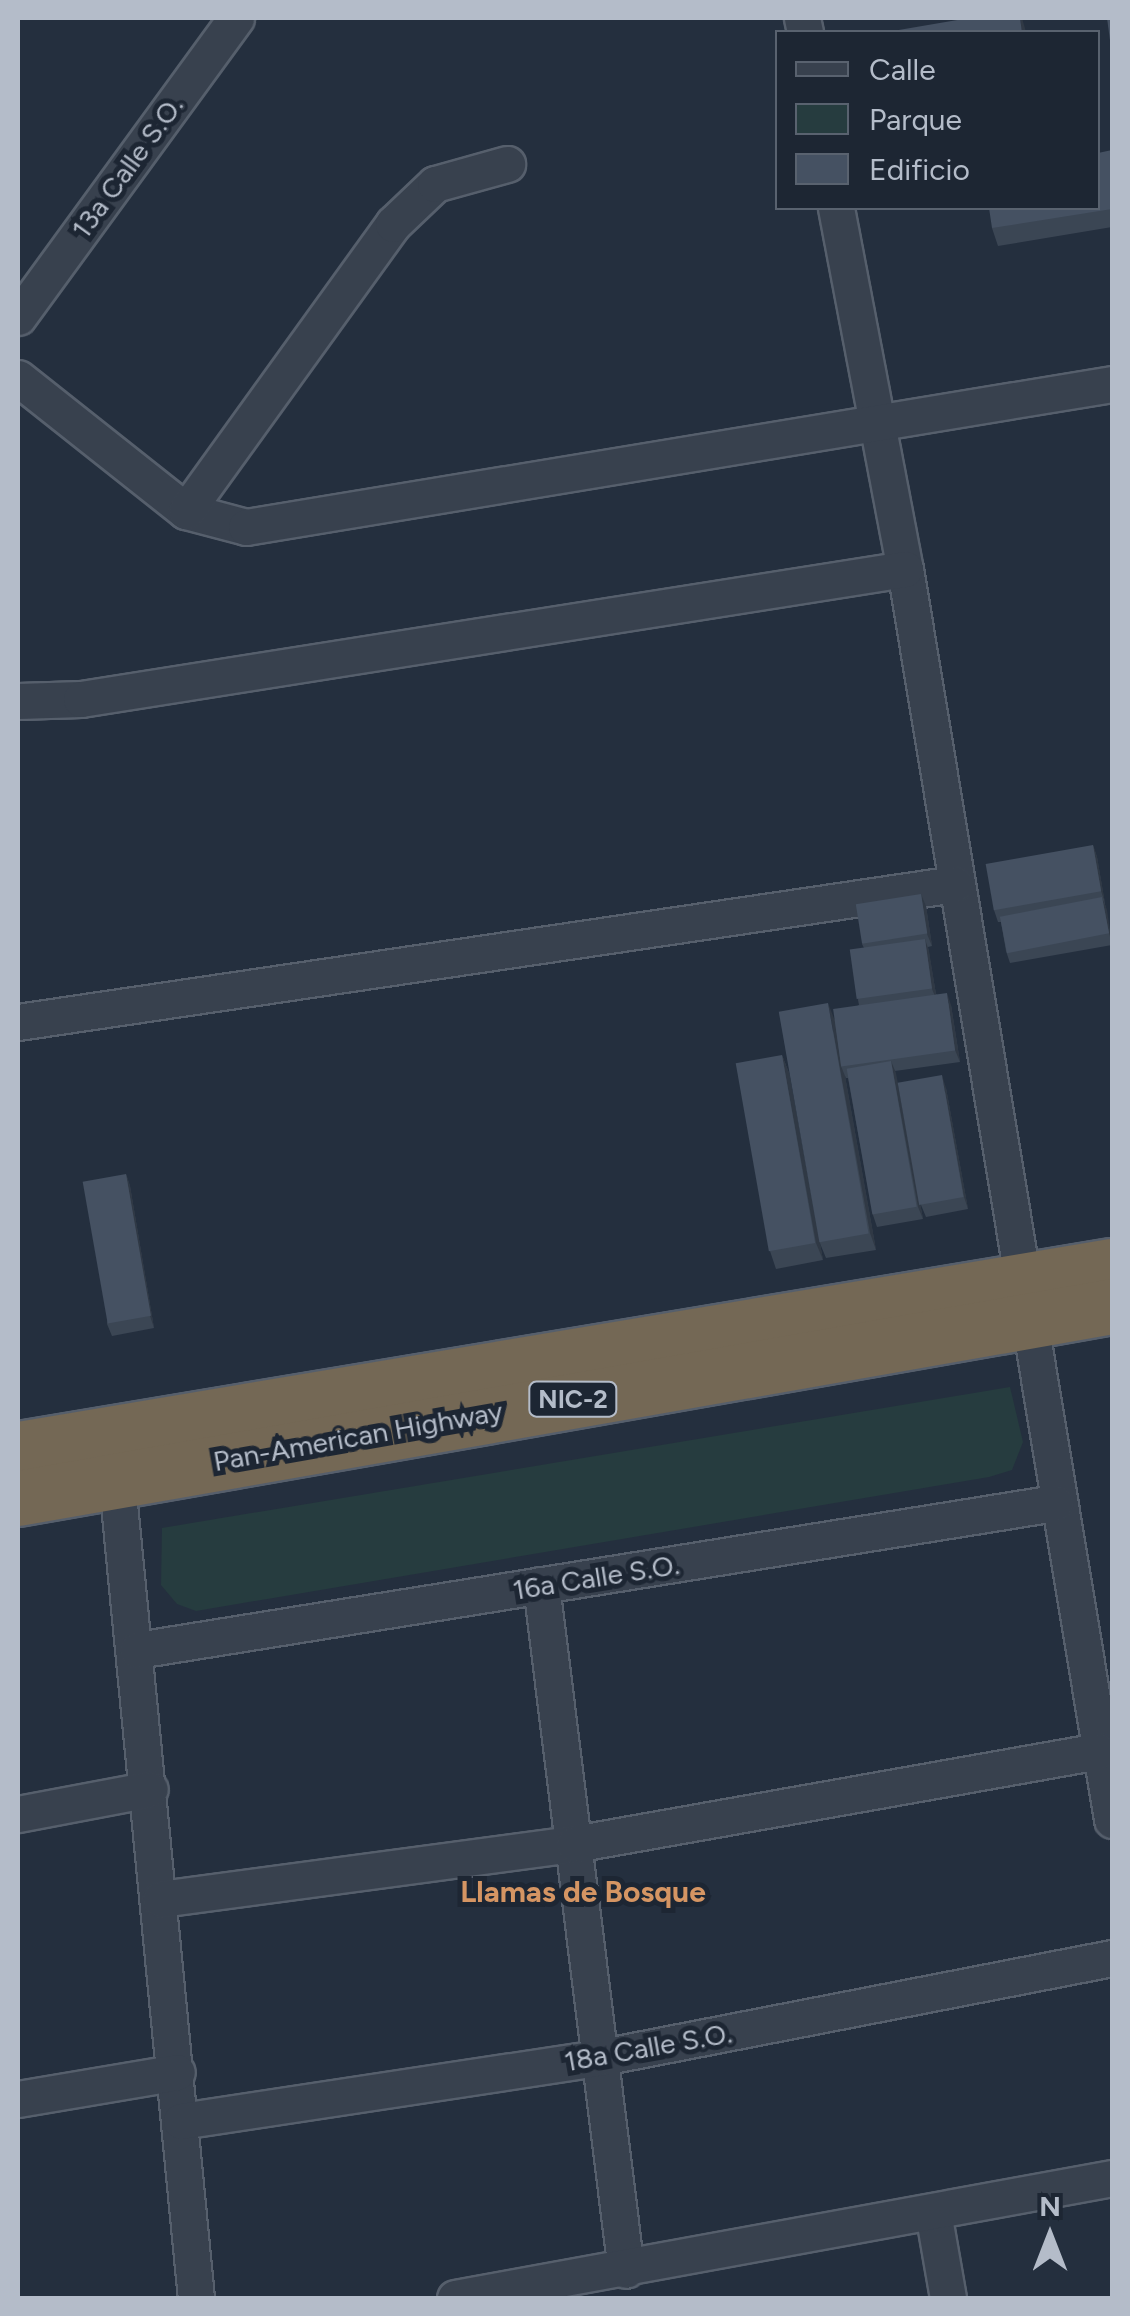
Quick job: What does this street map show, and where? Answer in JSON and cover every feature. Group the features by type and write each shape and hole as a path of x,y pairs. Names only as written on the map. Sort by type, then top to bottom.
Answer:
{"highway":[{"name":"Pan-American Highway","path":"18,1449 114,1456 1025,1300 1112,1266"},
{"name":"Pan-American Highway","path":"1025,1300 1112,1306"},
{"name":"Pan-American Highway","path":"18,1498 114,1456"}],"street":[{"name":"13a Calle S.O.","path":"18,317 236,18"},
{"path":"186,511 393,224 435,184 507,164"},
{"path":"836,210 906,569 1055,1503 1112,1820"},
{"path":"18,378 186,511 246,527 876,427 1112,384"},
{"path":"18,701 81,699 906,569"},
{"path":"18,1022 955,884"},
{"path":"114,1456 137,1650 196,2298"},
{"name":"16a Calle S.O.","path":"137,1650 1055,1503"},
{"path":"541,1586 626,2270"},
{"path":"160,1899 574,1844 1099,1751"},
{"path":"18,1814 150,1789"},
{"name":"18a Calle S.O.","path":"181,2121 602,2058 1112,1958"},
{"path":"18,2100 177,2072"},
{"path":"455,2298 626,2270 1112,2178"},
{"path":"934,2212 948,2298"}],"green space":[{"path":"1010,1387 1023,1442 1012,1470 989,1477 196,1611 177,1604 161,1585 162,1528"}],"building":[{"path":"969,18 1020,18 1022,30 899,30"},
{"path":"1107,18 1112,18 1112,55"},
{"path":"1112,150 1112,209 992,228 989,210 1100,210 1100,153"},
{"path":"1093,845 1101,891 994,910 986,864"},
{"path":"921,894 927,934 862,944 856,904"},
{"path":"1102,897 1109,933 1007,953 1000,917"},
{"path":"925,939 932,989 857,999 850,950"},
{"path":"947,993 955,1050 841,1066 833,1009"},
{"path":"828,1003 869,1233 819,1242 779,1012"},
{"path":"782,1055 815,1243 769,1251 736,1063"},
{"path":"891,1061 917,1207 872,1215 847,1069"},
{"path":"942,1075 964,1197 919,1205 898,1083"},
{"path":"126,1174 151,1316 108,1323 83,1182"}],"district":[{"name":"Llamas de Bosque","path":"583,1892"}]}
